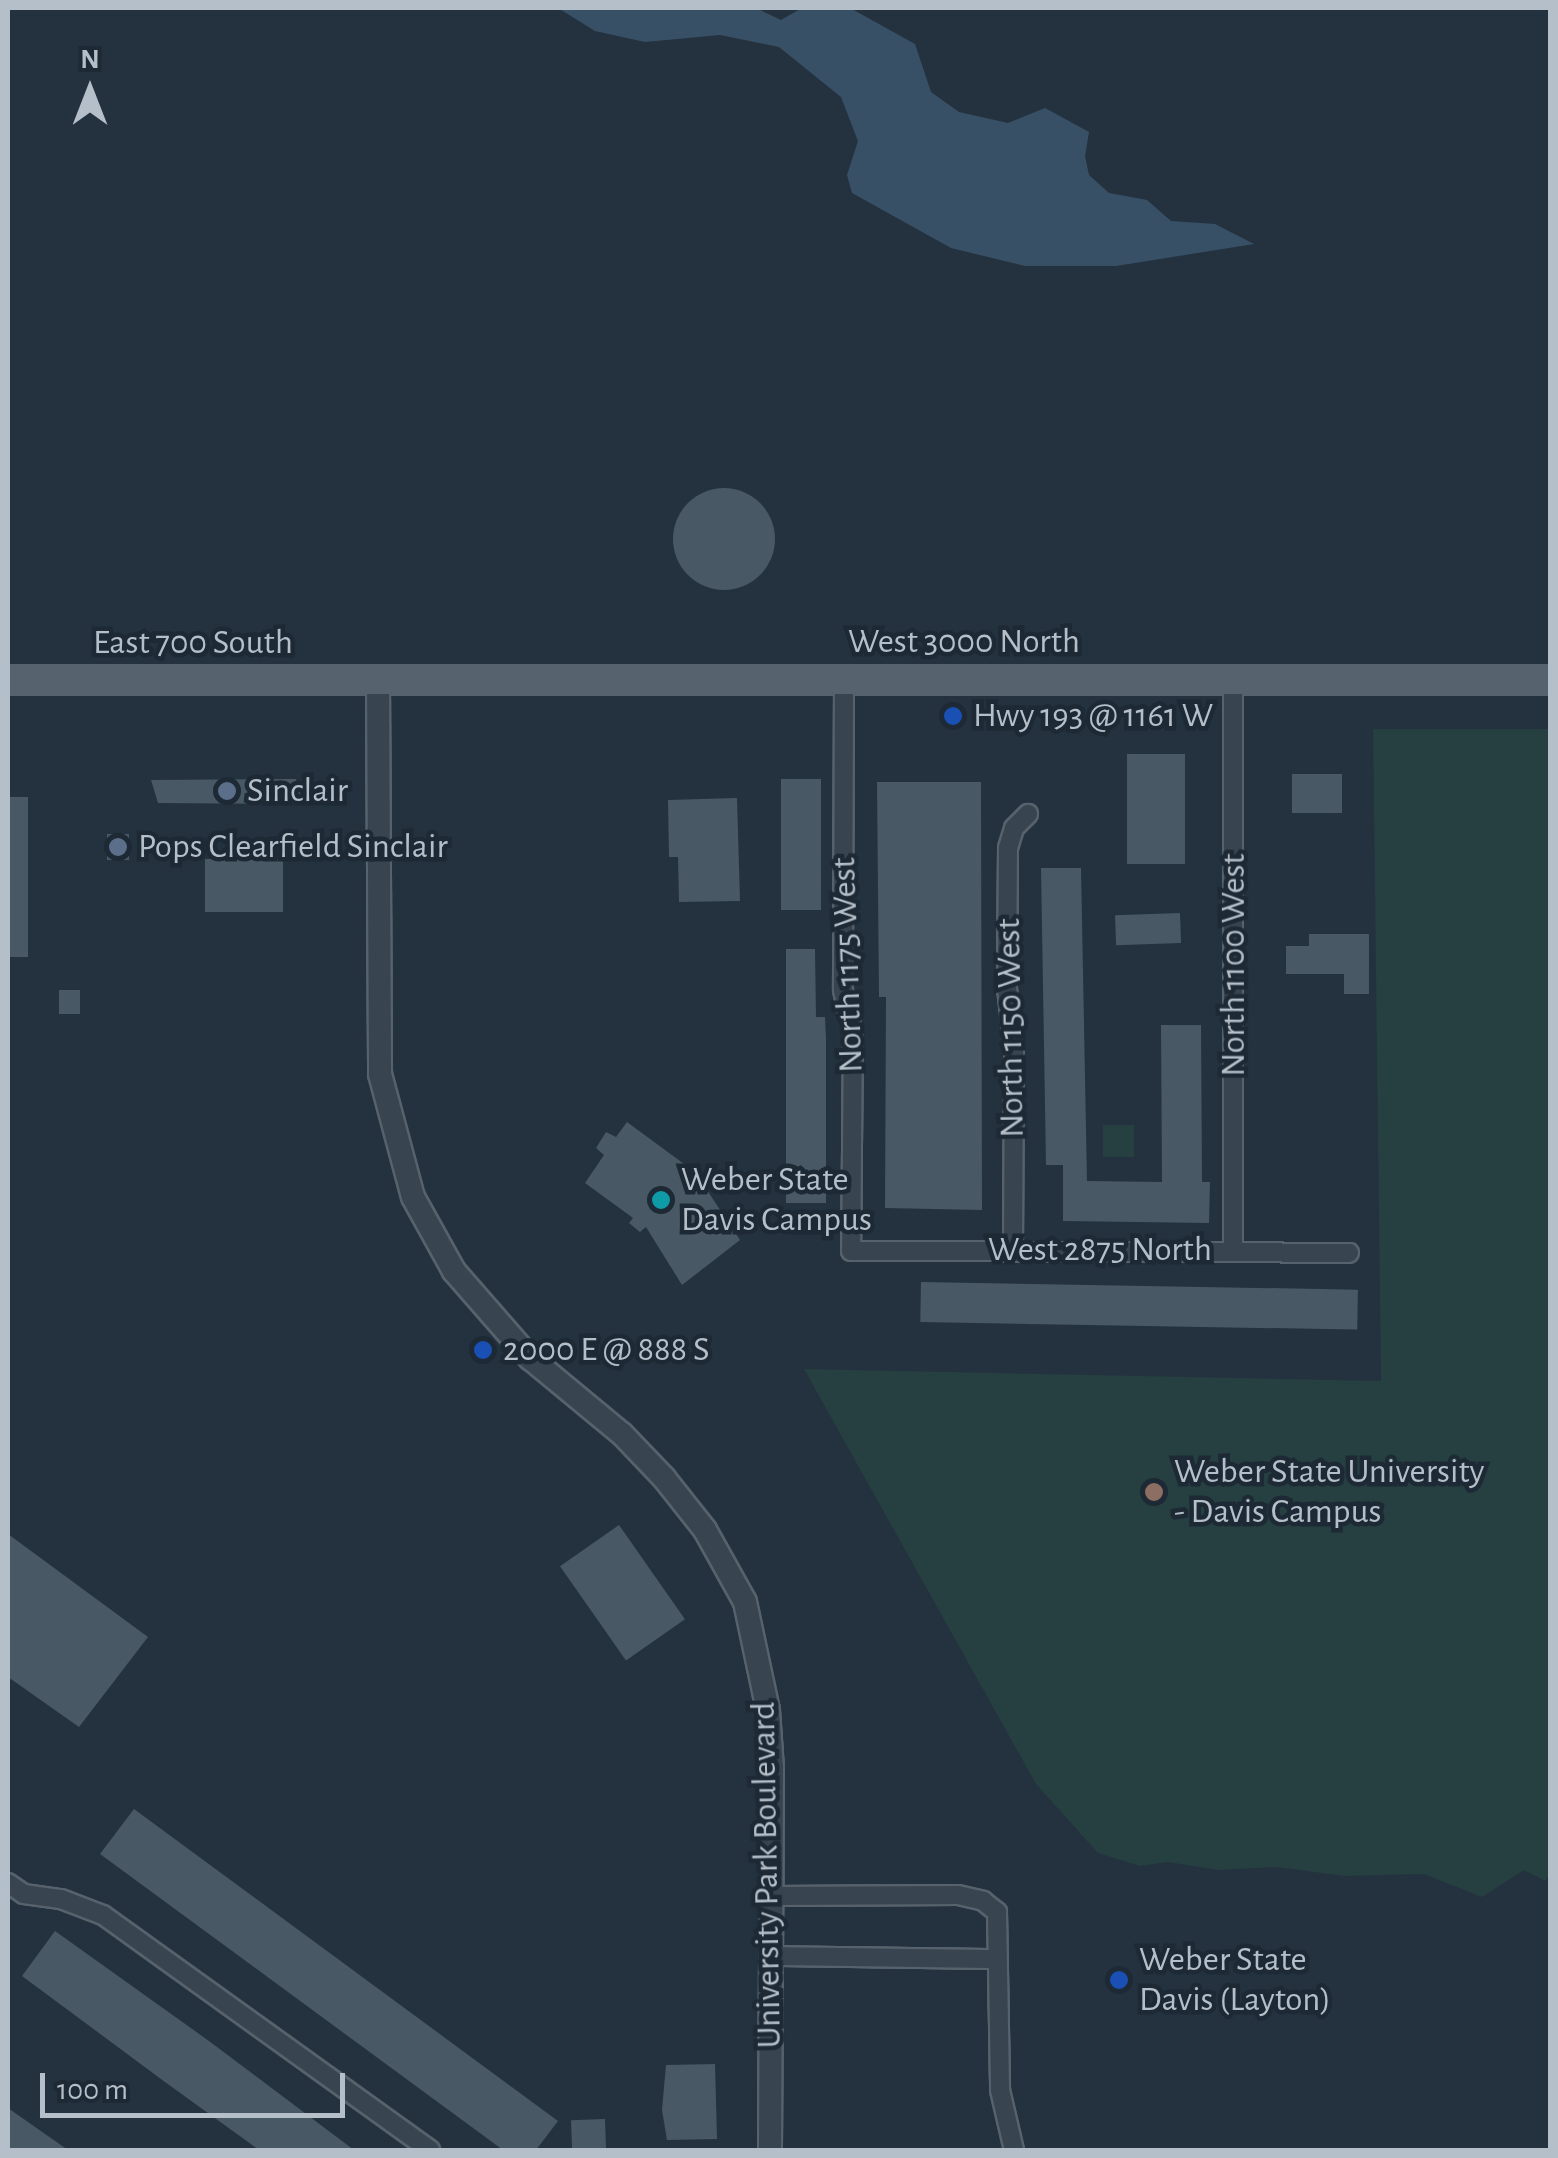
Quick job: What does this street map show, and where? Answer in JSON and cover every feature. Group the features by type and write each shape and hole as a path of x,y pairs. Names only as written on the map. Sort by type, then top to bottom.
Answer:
{"main road":[{"name":"East 700 South","path":"8,680 378,681"},
{"name":"West 3000 North","path":"378,681 1550,680"}],"street":[{"name":"North 1100 West","path":"1232,679 1233,1251"},
{"name":"North 1175 West","path":"844,680 843,990 853,1034 852,1251"},
{"name":"University Park Boulevard","path":"378,681 380,1074 413,1197 454,1271 530,1358 622,1434 664,1478 706,1530 745,1602 768,1710 772,1896 770,2150"},
{"name":"North 1150 West","path":"1013,1248 1008,848 1014,828 1028,814"},
{"name":"West 2875 North","path":"852,1251 1013,1248 1349,1253"},
{"path":"8,1883 24,1894 61,1899 103,1914 430,2150"},
{"path":"772,1896 958,1895 983,1901 997,1912 1000,2090 1014,2150"},
{"path":"772,1956 997,1958"}],"green space":[{"path":"1373,729 1550,729 1550,1875 1545,1881 1524,1870 1482,1897 1424,1874 1344,1876 1277,1867 1218,1870 1168,1862 1140,1866 1098,1853 1036,1784 804,1369 1381,1381"},
{"path":"1103,1125 1134,1125 1134,1157 1103,1157"}],"water":[{"path":"558,8 756,8 781,20 802,8 850,8 915,44 931,92 959,112 1008,123 1045,108 1089,132 1085,156 1089,175 1109,193 1147,200 1171,221 1215,224 1254,244 1116,266 1025,266 951,248 852,193 847,175 858,141 841,97 779,47 720,35 645,42 595,31"}],"building":[{"path":"724,488 743,492 760,503 771,520 775,539 771,558 760,575 743,586 724,590 705,586 688,575 677,558 673,539 677,520 688,503 705,492"},
{"path":"1127,754 1185,754 1185,864 1127,864"},
{"path":"1292,774 1342,774 1342,813 1292,813"},
{"name":"Sinclair","path":"296,779 303,804 158,803 151,780"},
{"path":"781,779 821,779 821,910 781,910"},
{"path":"877,782 981,782 982,1210 885,1208 886,997 879,997"},
{"path":"8,797 28,797 28,957 8,957"},
{"path":"737,798 740,901 679,902 678,857 669,857 668,800"},
{"name":"Pops Clearfield Sinclair","path":"107,834 129,834 129,860 107,860"},
{"path":"205,859 283,859 283,912 205,912"},
{"path":"1041,868 1081,868 1087,1181 1162,1182 1161,1025 1201,1025 1202,1182 1210,1182 1209,1223 1063,1221 1063,1165 1046,1165"},
{"path":"1180,913 1181,943 1116,945 1115,915"},
{"path":"1309,934 1369,934 1369,994 1344,994 1344,974 1286,974 1286,946 1309,946"},
{"path":"786,949 815,949 816,1017 825,1017 826,1039 826,1203 786,1203"},
{"path":"59,990 80,990 80,1014 59,1014"},
{"name":"Weber State Davis Campus","path":"627,1122 695,1172 740,1240 682,1285 646,1227 640,1232 629,1223 633,1218 585,1183 604,1155 596,1148 606,1132 616,1137"},
{"path":"921,1282 1358,1290 1357,1330 920,1322"},
{"path":"619,1525 685,1619 626,1660 560,1566"},
{"path":"8,1534 148,1637 79,1727 8,1677"},
{"path":"134,1809 558,2121 536,2150 503,2150 100,1854"},
{"path":"55,1931 354,2150 259,2150 165,2082 22,1976"},
{"path":"715,2064 717,2139 667,2140 662,2110 666,2065"},
{"path":"8,2108 68,2150 8,2150"},
{"path":"605,2119 606,2150 572,2150 571,2120"}],"place":[{"name":"Hwy 193 @ 1161 W","path":"953,716"},
{"name":"Sinclair","path":"227,791"},
{"name":"Pops Clearfield Sinclair","path":"118,847"},
{"name":"Weber State Davis Campus","path":"661,1200"},
{"name":"2000 E @ 888 S","path":"483,1350"},
{"name":"Weber State University - Davis Campus","path":"1154,1492"},
{"name":"Weber State Davis (Layton)","path":"1119,1980"}]}
